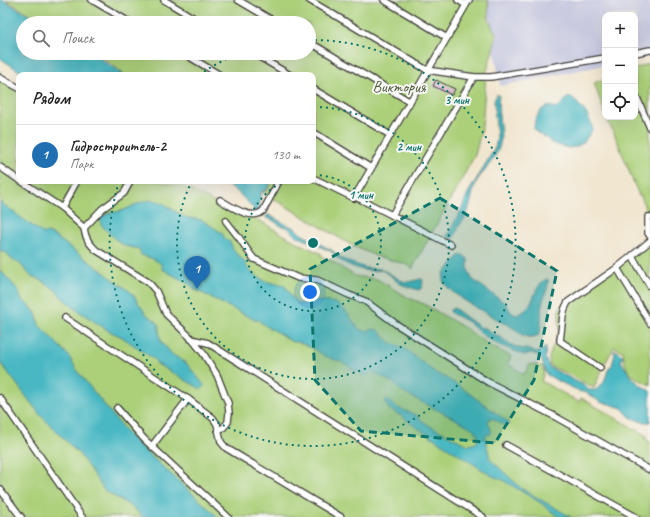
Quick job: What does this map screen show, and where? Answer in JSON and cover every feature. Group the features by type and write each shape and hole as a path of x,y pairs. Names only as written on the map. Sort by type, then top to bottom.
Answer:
{"street":[{"path":"92,0 119,16"},
{"path":"164,0 190,16"},
{"path":"238,0 265,16"},
{"path":"309,0 427,70 474,77 491,77 602,58"},
{"path":"384,0 446,38"},
{"path":"354,196 467,2 458,0"},
{"path":"316,46 409,101"},
{"path":"638,52 650,50"},
{"path":"195,60 215,72"},
{"path":"265,60 285,72"},
{"path":"392,215 474,77"},
{"path":"0,78 16,86"},
{"path":"316,91 390,135"},
{"path":"638,100 650,128"},
{"path":"316,134 371,168"},
{"path":"0,167 16,177"},
{"path":"316,179 354,198 354,196 451,245"},
{"path":"26,184 62,208 84,228 85,236 96,250 148,282 156,291 166,314 191,338 217,375 228,403 229,413 228,422 223,428 218,430"},
{"path":"62,208 75,184"},
{"path":"84,228 102,209 124,193 129,184"},
{"path":"220,200 235,209 253,215 260,214 277,184"},
{"path":"650,217 648,217 648,233 650,236"},
{"path":"226,221 254,259 298,278 317,280 365,301 396,324 488,382 554,416 650,470"},
{"path":"600,368 560,341 565,308 568,302 617,268 650,242"},
{"path":"632,256 650,286"},
{"path":"617,268 650,323"},
{"path":"65,318 188,399 213,418 217,424 221,442 226,448 341,517"},
{"path":"191,338 208,343 483,517"},
{"path":"0,398 82,517"},
{"path":"152,446 188,399"},
{"path":"117,408 144,439 228,517"},
{"path":"506,445 636,517"},
{"path":"0,489 21,517"}],"highlighted area":[{"path":"440,198 557,271 534,380 495,443 361,431 315,380 310,269"}],"shaded area":[{"path":"487,0 650,0 650,55 638,58 638,12 602,12 602,66 500,86"}],"green space":[{"name":"Виктория","path":"6,0 488,0 489,21 497,35 486,74 482,127 475,155 412,269 408,265 376,256 353,246 262,192 267,190 271,184 316,184 316,72 121,72 105,60 316,60 316,16 32,16"},
{"path":"650,63 650,385 634,377 628,371 623,354 624,352 614,347 594,388 550,366 549,357 559,330 559,310 563,303 611,269 645,241 646,218 643,201 641,196 639,196 612,128 607,120 638,120 638,68"},
{"path":"0,71 2,79 16,89 16,184 171,184 183,186 235,213 258,220 298,243 322,254 321,256 355,276 377,279 409,298 424,304 465,328 492,347 511,356 508,364 524,374 530,364 542,366 544,372 541,381 579,402 581,398 647,436 645,439 650,442 650,517 0,517"},
{"path":"602,80 602,106 594,83"}],"water":[{"path":"0,0 3,0 30,16 16,16 16,60 102,60 120,72 21,72 0,58"},
{"path":"497,94 499,96 498,108 501,132 499,148 474,187 468,211 456,234 453,238 449,238 447,236 468,193 495,148 497,138 494,102"},
{"path":"572,97 586,113 592,125 592,130 584,142 576,147 568,148 551,143 548,139 536,132 534,128 535,120 542,109 549,106 556,108 560,106 567,98"},
{"path":"227,184 270,184 267,190 262,191 258,211 256,212 241,195"},
{"path":"152,200 161,202 184,217 202,220 222,233 252,273 265,281 285,286 297,303 306,304 313,301 336,303 344,309 359,329 366,331 373,329 378,330 390,342 404,348 436,373 462,388 508,422 509,424 507,426 491,418 488,421 491,434 486,435 485,437 490,459 522,489 571,517 560,517 541,503 501,479 492,476 389,409 385,402 388,400 396,407 416,415 430,426 468,445 474,444 478,441 477,433 470,427 402,392 395,384 373,372 370,372 365,376 356,372 340,361 323,355 316,350 298,342 292,342 258,320 251,318 194,289 192,286 162,269 159,262 141,255 139,249 125,246 115,239 101,225 100,218 106,214 124,210 140,203"},
{"path":"0,202 42,233 48,233 56,237 132,293 146,314 156,321 159,326 162,343 173,355 186,363 204,385 203,388 201,389 157,364 155,360 122,337 109,331 77,310 60,296 57,291 39,279 31,276 19,263 11,259 6,252 0,252"},
{"path":"267,215 295,228 301,234 333,251 341,258 349,262 366,268 380,269 402,281 409,282 421,279 423,280 422,288 418,290 403,285 387,273 380,270 369,271 351,266 340,260 332,252 295,235 287,227 281,226 266,218"},
{"path":"460,255 463,255 468,259 468,269 472,279 505,303 512,313 516,315 523,312 528,307 539,285 548,279 542,305 539,335 533,337 523,336 508,325 470,304 447,287 443,281 444,273"},
{"path":"0,270 18,290 21,299 36,313 39,325 68,355 78,372 131,438 218,517 143,517 132,507 104,490 80,455 41,416 0,362"},
{"path":"454,308 481,328 486,328 491,333 515,346 537,353 546,347 545,358 549,367 585,386 588,390 596,390 604,382 608,370 612,365 615,354 613,352 615,350 623,356 621,361 633,378 650,391 650,422 642,422 630,417 622,408 602,403 585,392 581,392 556,380 546,374 541,358 537,355 531,353 524,355 497,344 484,336 468,322 451,313 450,310"}],"building":[{"path":"436,80 455,89 452,95 433,86"}],"place":[{"name":"Гидростроитель-2","path":"197,289"}]}
